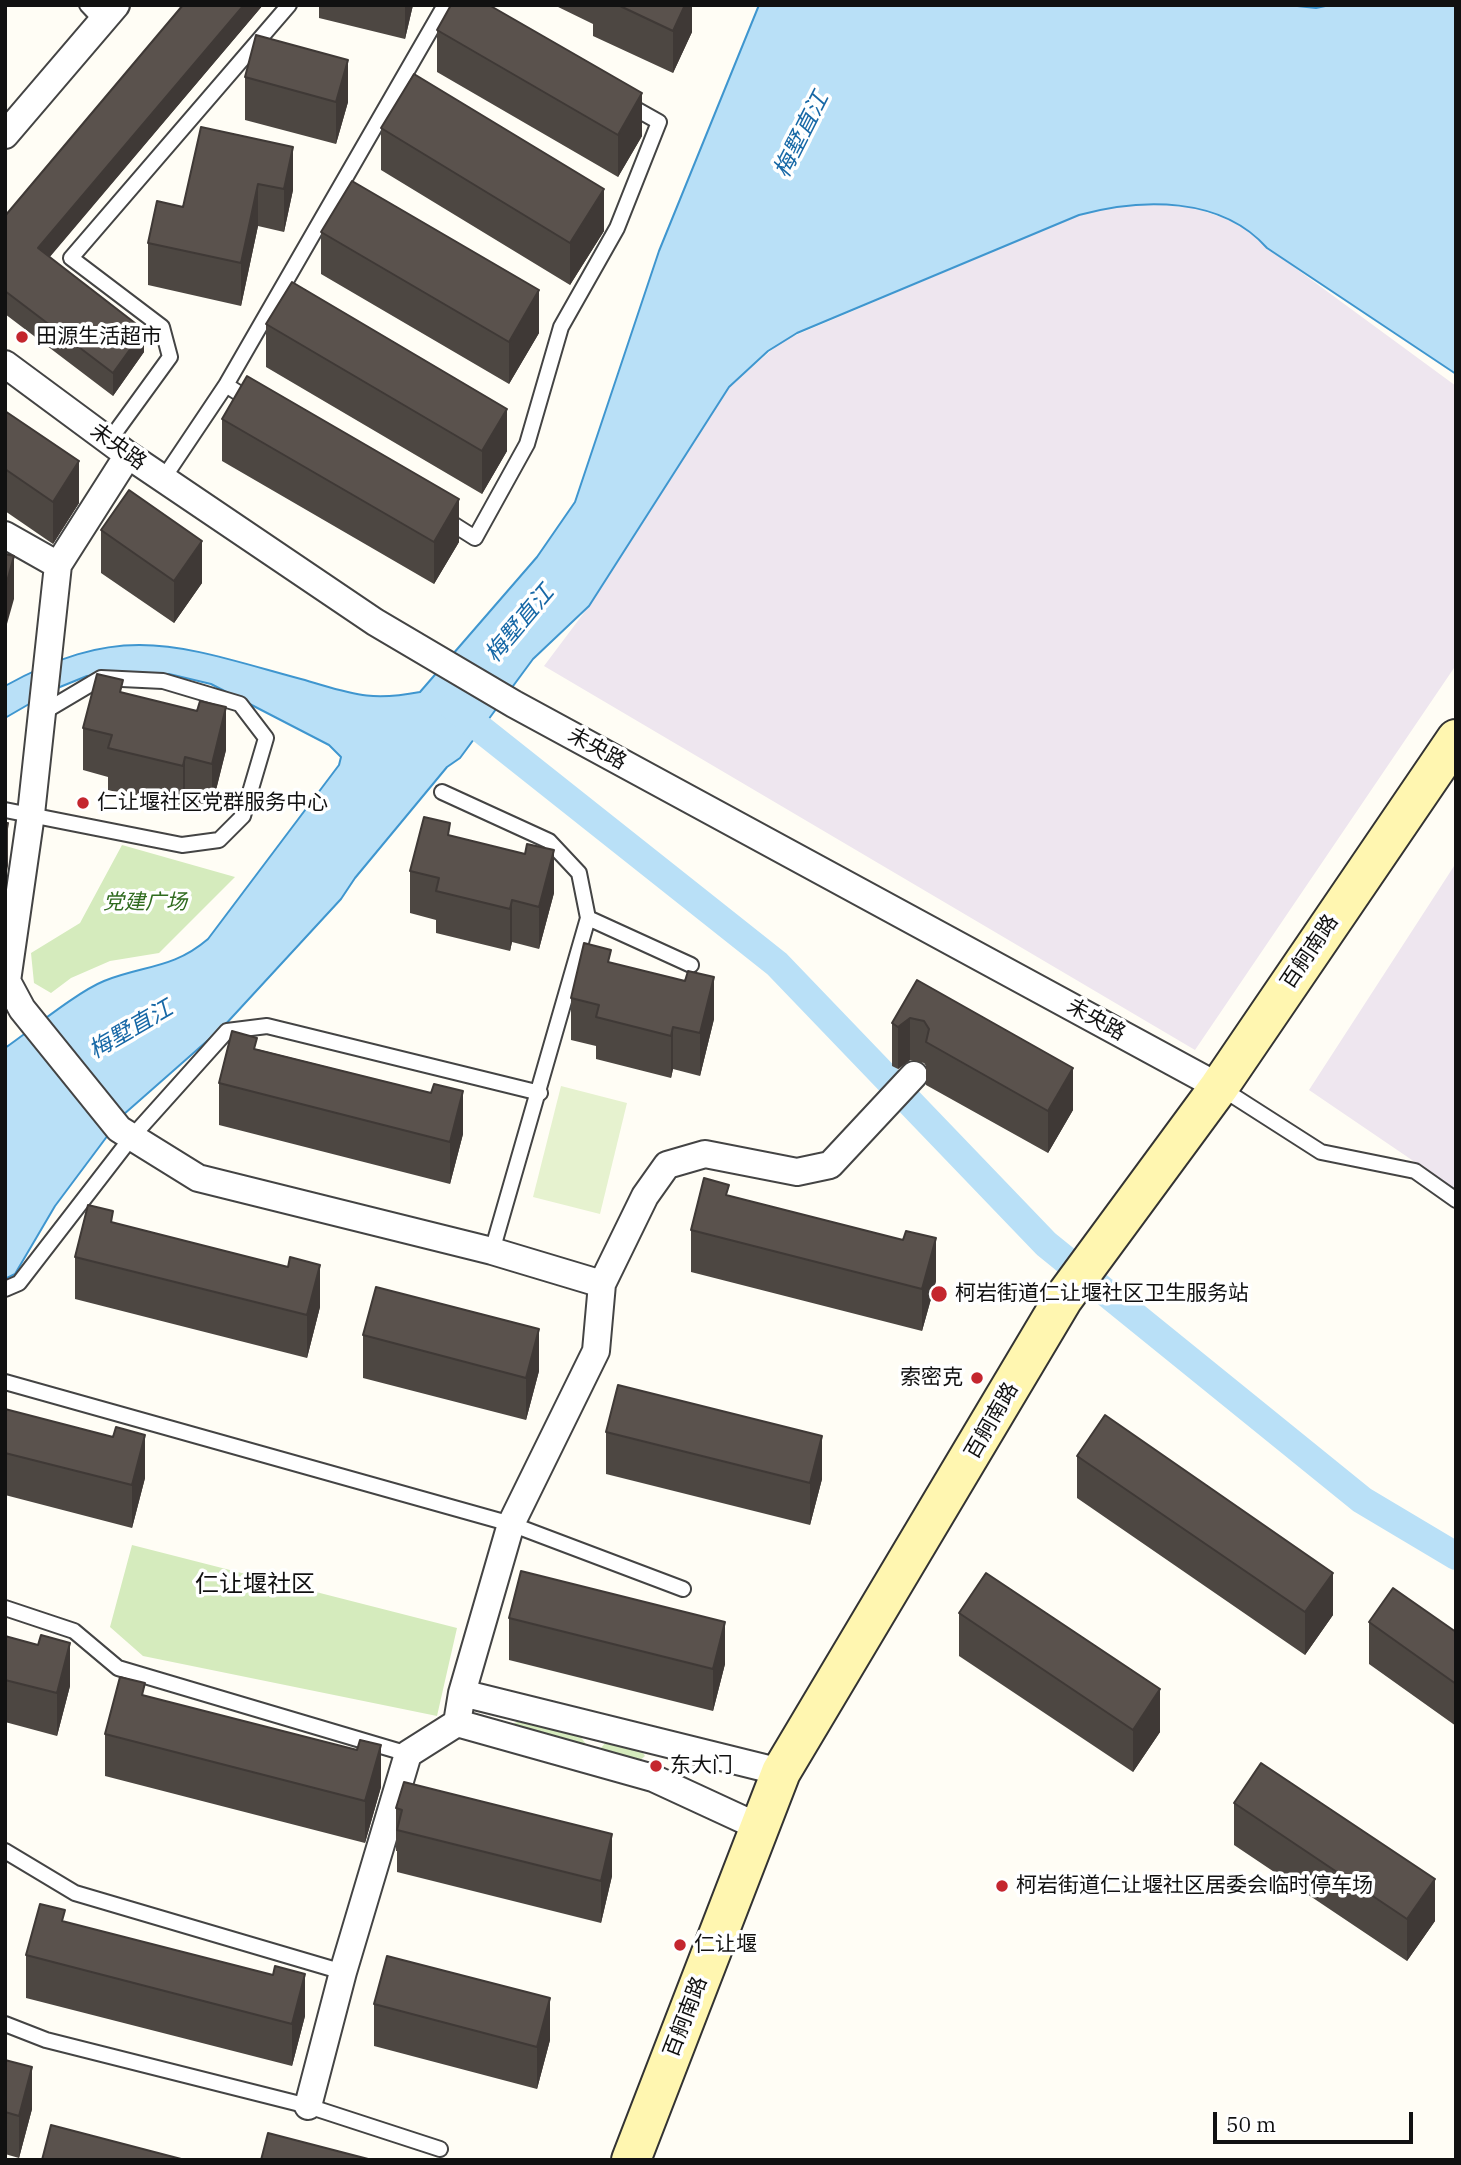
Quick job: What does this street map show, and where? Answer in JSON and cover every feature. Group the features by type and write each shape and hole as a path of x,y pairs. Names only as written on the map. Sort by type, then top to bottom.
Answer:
{"street":[{"path":"5,135 102,11"},
{"name":"未央路","path":"5,364 163,479 375,622 514,704 1219,1087"},
{"path":"119,448 58,565 46,657 43,707 18,812 6,981 22,1009 125,1133 198,1178 492,1251 603,1284"},
{"path":"5,535 58,565"},
{"name":"百舸南路","path":"631,2160 781,1772 1063,1299 1103,1240 1219,1087 1456,739"},
{"path":"457,1723 462,1693 511,1524 596,1351 603,1284 645,1196 667,1165 705,1154 797,1172 830,1165 914,1075"},
{"path":"462,1693 781,1772"},
{"path":"308,2106 342,1972 408,1754 457,1723 653,1778 759,1827"}],"lane":[{"path":"119,448 170,357 162,327 71,258 289,5"},
{"path":"163,479 226,385 445,5"},
{"path":"428,509 475,538 527,444 561,327 617,228 659,122 610,95"},
{"path":"226,385 261,407"},
{"path":"18,812 182,845 219,840 243,816 265,738 240,704 163,681 101,678 43,707"},
{"path":"442,793 549,841 579,873 588,918 540,1093 492,1251"},
{"path":"588,918 691,965"},
{"path":"5,1289 19,1283 125,1133 227,1031 267,1026 540,1093"},
{"path":"1219,1087 1321,1152 1415,1171 1456,1200"},
{"path":"5,1382 511,1524 683,1589"},
{"path":"5,1608 74,1631 118,1668 408,1754"},
{"path":"5,1851 75,1893 342,1972"},
{"path":"5,2024 46,2040 308,2106 440,2150"}],"shaded area":[{"path":"1145,203 1194,208 1242,224 1268,248 1456,386 1456,665 1195,1050 544,666 589,606 729,387 782,341 1079,215 1111,206"},
{"path":"1456,863 1456,1190 1309,1090"}],"green space":[{"name":"党建广场","path":"122,845 235,877 159,953 110,961 71,978 51,993 34,983 31,953 80,923"},
{"path":"561,1086 627,1103 600,1214 533,1197"},
{"path":"132,1545 457,1628 437,1716 143,1656 110,1627"},
{"path":"522,1719 579,1735 586,1744 577,1750 518,1734 513,1724"},
{"path":"607,1741 641,1750 645,1756 637,1763 606,1756 601,1748"}],"water":[{"name":"梅墅直江","path":"759,5 1288,5 1316,8 1330,5 1456,5 1456,374 1227,219 1204,210 1154,204 1103,209 1079,215 797,333 768,351 729,387 589,606 533,659 460,758 447,767 355,878 341,899 223,1027 123,1115 55,1206 15,1274 5,1279 5,1048 93,986 183,956 208,939 339,765 341,757 329,745 211,684 169,674 121,673 87,676 55,689 5,718 5,686 47,665 84,652 119,646 152,645 220,657 359,694 386,696 420,692 537,557 575,502 659,251"}],"building":[{"path":"183,5 244,5 38,248 144,330 113,373 5,291 5,216"},
{"path":"451,5 489,5 642,93 618,135 437,30"},
{"path":"618,5 685,5 673,31"},
{"path":"256,35 348,60 336,102 245,77"},
{"path":"414,74 604,189 570,243 381,128"},
{"path":"201,127 293,147 284,189 258,184 241,263 148,243 157,201 183,207"},
{"path":"352,181 539,290 509,342 321,232"},
{"path":"292,282 507,409 482,451 266,324"},
{"path":"247,376 459,499 434,542 222,419"},
{"path":"5,411 79,461 53,502 5,469"},
{"path":"129,490 202,541 174,581 101,530"},
{"path":"5,554 14,556 5,589"},
{"path":"97,674 123,680 120,692 197,711 200,701 226,707 212,764 185,757 183,766 108,748 112,735 83,728"},
{"path":"424,817 450,823 448,835 525,854 527,844 554,850 539,907 512,900 510,909 436,891 439,878 410,871"},
{"path":"584,943 611,950 608,962 685,981 688,971 714,977 700,1033 673,1027 671,1036 596,1017 599,1005 571,998"},
{"path":"917,980 1073,1068 1048,1111 926,1042 929,1029 924,1021 910,1018 898,1027 892,1023"},
{"path":"232,1031 257,1038 254,1049 431,1093 434,1084 463,1091 450,1142 219,1083"},
{"path":"704,1178 729,1185 726,1195 903,1240 906,1231 936,1238 922,1289 691,1230"},
{"path":"88,1205 113,1211 111,1222 288,1267 290,1257 320,1265 307,1315 75,1257"},
{"path":"376,1287 539,1329 526,1378 363,1335"},
{"path":"618,1385 822,1436 810,1483 606,1432"},
{"path":"5,1409 113,1437 116,1427 145,1435 132,1485 5,1453"},
{"path":"1105,1415 1333,1573 1305,1612 1077,1456"},
{"path":"521,1571 725,1622 713,1669 509,1618"},
{"path":"986,1573 1160,1689 1133,1730 959,1613"},
{"path":"1393,1588 1456,1632 1456,1684 1369,1622"},
{"path":"41,1635 70,1643 57,1693 5,1680 5,1636 38,1645"},
{"path":"120,1677 145,1683 142,1695 357,1750 360,1740 381,1745 365,1801 105,1734"},
{"path":"1261,1763 1435,1879 1407,1919 1234,1803"},
{"path":"404,1782 612,1834 601,1881 397,1830 402,1810 396,1808"},
{"path":"40,1904 65,1910 62,1921 273,1975 275,1966 305,1974 292,2024 26,1955"},
{"path":"387,1956 550,1998 537,2047 374,2004"},
{"path":"5,2060 32,2067 19,2116 5,2112"},
{"path":"51,2125 185,2160 42,2160"},
{"path":"268,2133 372,2160 261,2160"}],"waterway":[{"path":"453,707 777,964 1046,1244 1362,1500 1456,1556"}],"place":[{"name":"田源生活超市","path":"22,337"},
{"name":"仁让堰社区党群服务中心","path":"83,803"},
{"name":"柯岩街道仁让堰社区卫生服务站","path":"939,1294"},
{"name":"索密克","path":"977,1378"},
{"name":"东大门","path":"656,1766"},
{"name":"柯岩街道仁让堰社区居委会临时停车场","path":"1002,1886"},
{"name":"仁让堰","path":"680,1945"}],"district":[{"name":"仁让堰社区","path":"255,1585"}]}
